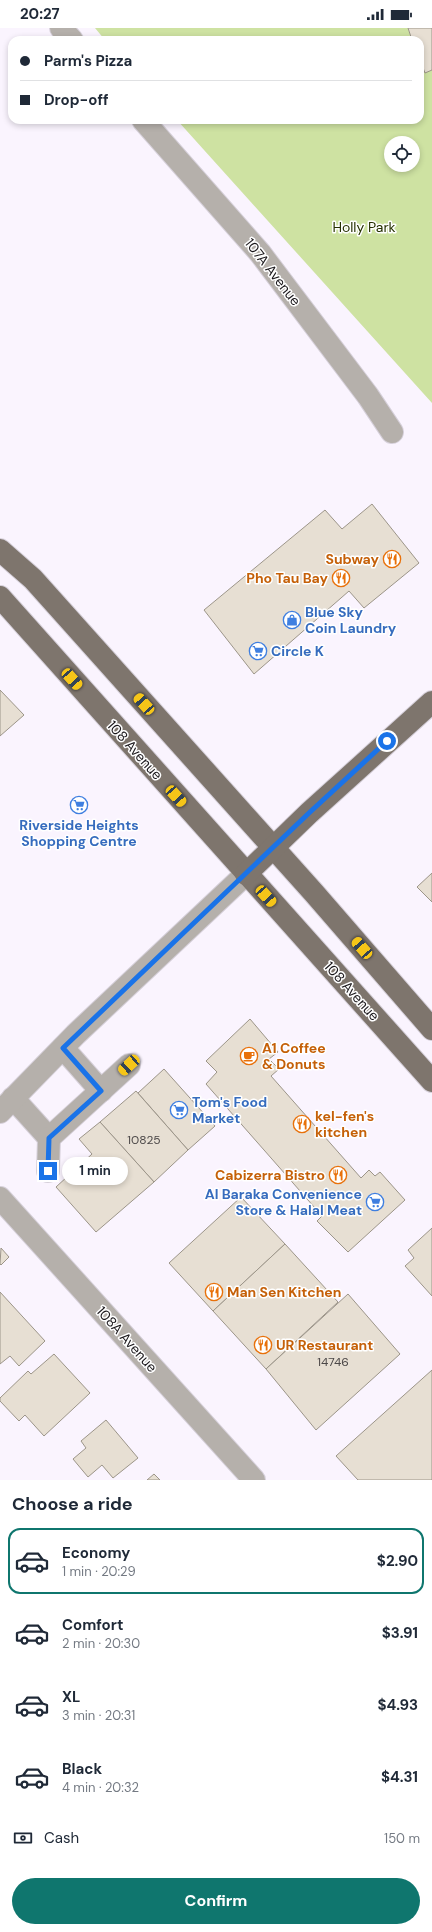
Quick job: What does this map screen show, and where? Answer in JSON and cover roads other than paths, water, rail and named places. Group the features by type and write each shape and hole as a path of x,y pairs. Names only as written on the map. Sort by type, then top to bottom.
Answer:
{"main road":[{"path":"0,550 33,579 274,848 432,1029"},
{"name":"108 Avenue","path":"0,597 432,1081"},
{"path":"246,874 309,813 432,702"}],"street":[{"path":"61,28 68,36"},
{"name":"107A Avenue","path":"147,124 260,253 368,396 392,432"},
{"path":"49,1138 7,1105 63,1048 246,874"},
{"path":"63,1048 101,1091"},
{"path":"48,1171 49,1138 129,1065"},
{"name":"108A Avenue","path":"0,1198 254,1480"}],"place":[{"name":"Subway","path":"392,559"},
{"name":"Pho Tau Bay","path":"341,578"},
{"name":"Blue Sky Coin Laundry","path":"292,620"},
{"name":"Circle K","path":"258,651"},
{"name":"Riverside Heights Shopping Centre","path":"79,805"},
{"name":"A1 Coffee & Donuts","path":"249,1056"},
{"name":"Tom's Food Market","path":"179,1110"},
{"name":"kel-fen's kitchen","path":"302,1124"},
{"name":"Cabizerra Bistro","path":"338,1175"},
{"name":"Al Baraka Convenience Store & Halal Meat","path":"375,1202"},
{"name":"Man Sen Kitchen","path":"214,1292"},
{"name":"UR Restaurant","path":"263,1345"}],"park label":[{"name":"Holly Park","path":"364,227"}]}
